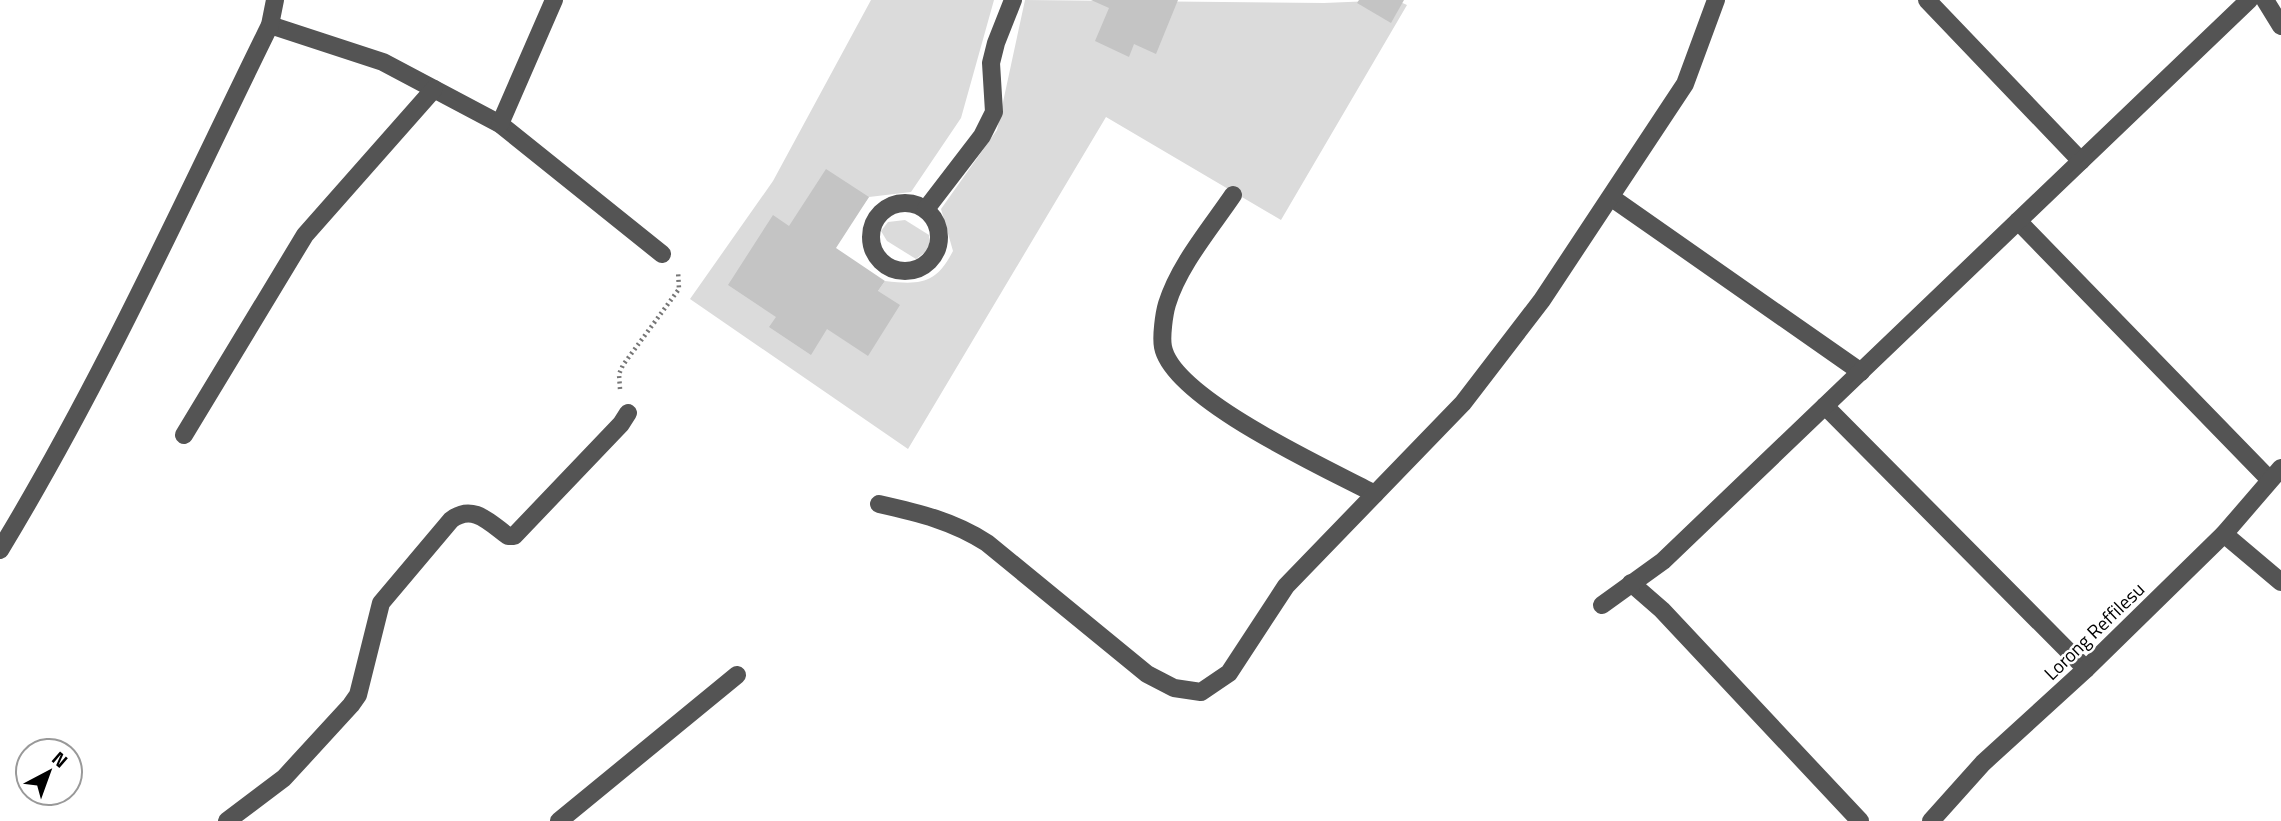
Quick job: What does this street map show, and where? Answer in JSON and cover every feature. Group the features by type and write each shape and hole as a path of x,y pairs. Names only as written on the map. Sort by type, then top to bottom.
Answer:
{"street":[{"path":"0,550 41,482 115,339 270,26 275,0"},
{"path":"500,124 554,0"},
{"path":"926,209 982,136 994,112 991,63 1013,0"},
{"path":"879,504 942,519 965,529 987,543 1147,674 1174,688 1200,692 1229,673 1286,586 1463,403 1542,300 1612,198 1685,83 1716,0"},
{"path":"1927,0 2081,161"},
{"path":"1602,605 1663,561 2249,0"},
{"path":"2265,0 2281,26"},
{"path":"270,26 383,62 500,124 662,254"},
{"path":"184,435 306,235 434,89"},
{"path":"1234,195 1185,267 1166,305 1163,348 1185,382 1220,411 1375,494"},
{"path":"1612,198 1861,372"},
{"path":"2018,221 2275,473"},
{"path":"1825,406 2086,669"},
{"path":"227,821 284,778 351,705 358,695 382,603 451,520 458,515 476,514 508,536 514,536 621,424 628,413"},
{"name":"Lorong Reffilesu","path":"1931,821 1983,763 2086,669 2224,534 2275,473"},
{"path":"2224,534 2281,582"},
{"path":"1631,583 1662,610 1860,821"},
{"path":"559,821 737,676"}],"path":[{"path":"628,413 619,385 619,374 679,289 678,271 662,254"}],"shaded area":[{"path":"871,0 994,0 961,118 911,192 869,197 814,274 878,291 885,281 918,282 934,276 953,251 941,209 997,130 1025,0 1324,3 1396,0 1407,5 1281,220 1106,117 908,449 690,299 773,181"},
{"path":"905,220 929,235 929,249 916,259 887,241 881,231 888,222"}],"building":[{"path":"1091,0 1178,0 1156,54 1134,44 1129,57 1095,41 1109,8"},
{"path":"1359,0 1404,0 1391,23 1357,3"},
{"path":"826,169 869,197 836,248 885,281 878,291 900,305 868,356 827,329 811,355 769,327 776,317 728,285 773,215 789,226"}]}
